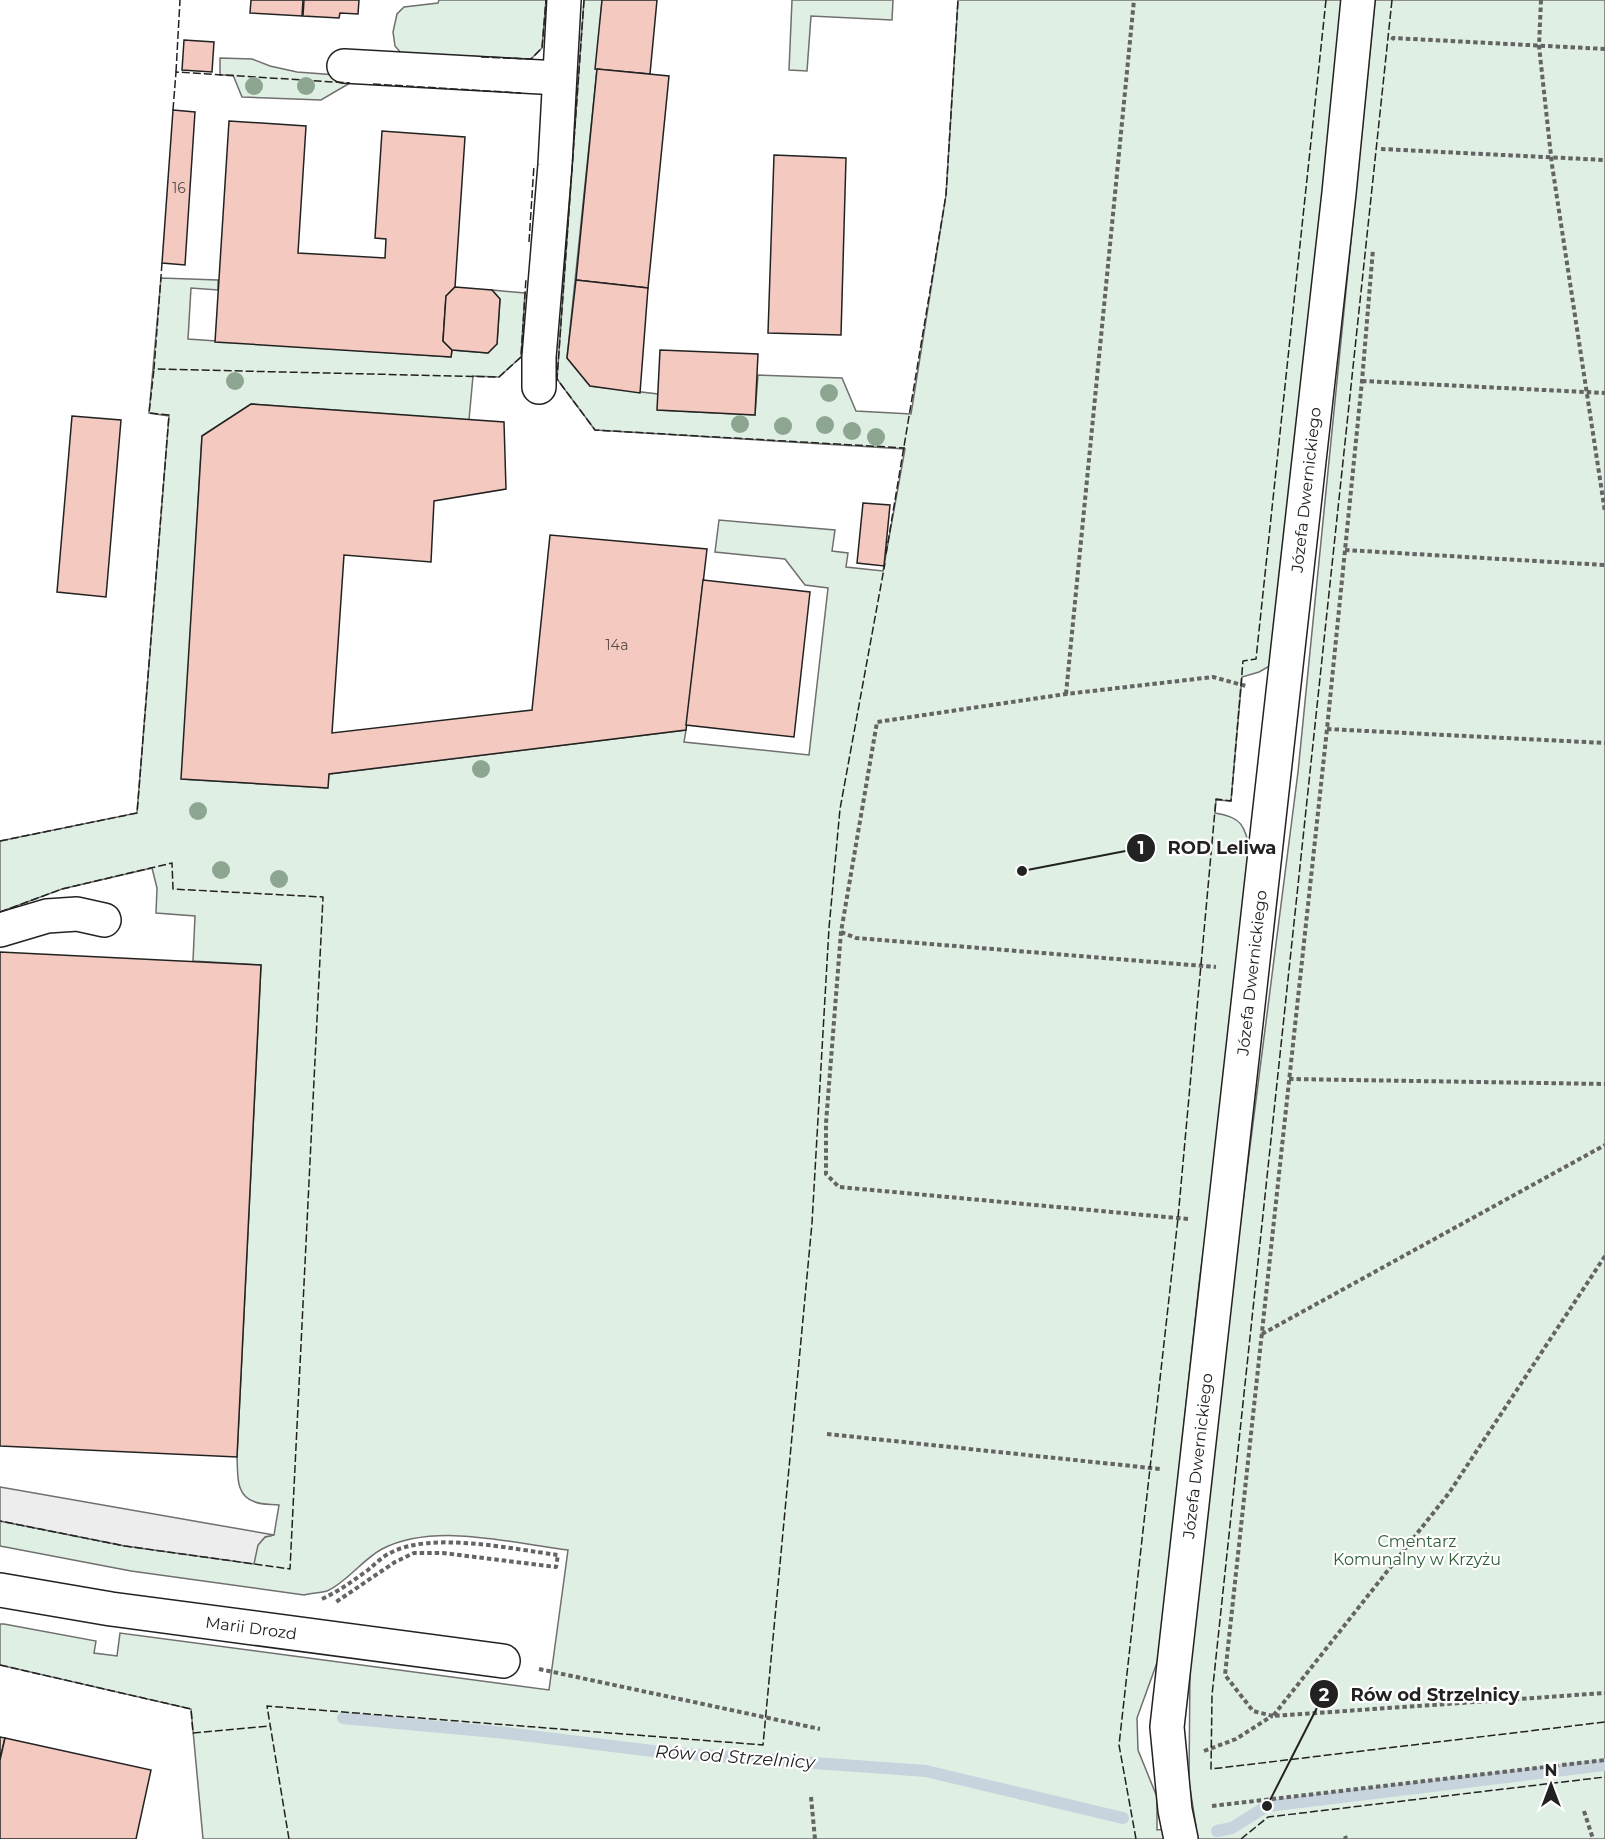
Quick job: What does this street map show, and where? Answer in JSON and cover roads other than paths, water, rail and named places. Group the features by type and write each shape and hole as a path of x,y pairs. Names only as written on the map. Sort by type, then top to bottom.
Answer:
{"lane":[{"path":"539,387 539,357 555,165 564,0"},
{"name":"Józefa Dwernickiego","path":"1178,1825 1167,1728 1339,193 1358,0"},
{"path":"344,66 559,78"},
{"path":"0,930 47,916 77,914 104,920"},
{"name":"Marii Drozd","path":"0,1590 111,1609 503,1661"}],"waterway":[{"name":"Rów od Strzelnicy","path":"343,1718 506,1733 661,1752 926,1771 1123,1818"},
{"name":"Rów od Strzelnicy","path":"1217,1831 1232,1828 1267,1806 1605,1765"}],"place":[{"name":"ROD Leliwa","path":"1022,871"},
{"name":"Rów od Strzelnicy","path":"1267,1806"}],"park label":[{"name":"Cmentarz Komunalny w Krzyżu","path":"1417,1550"}]}
